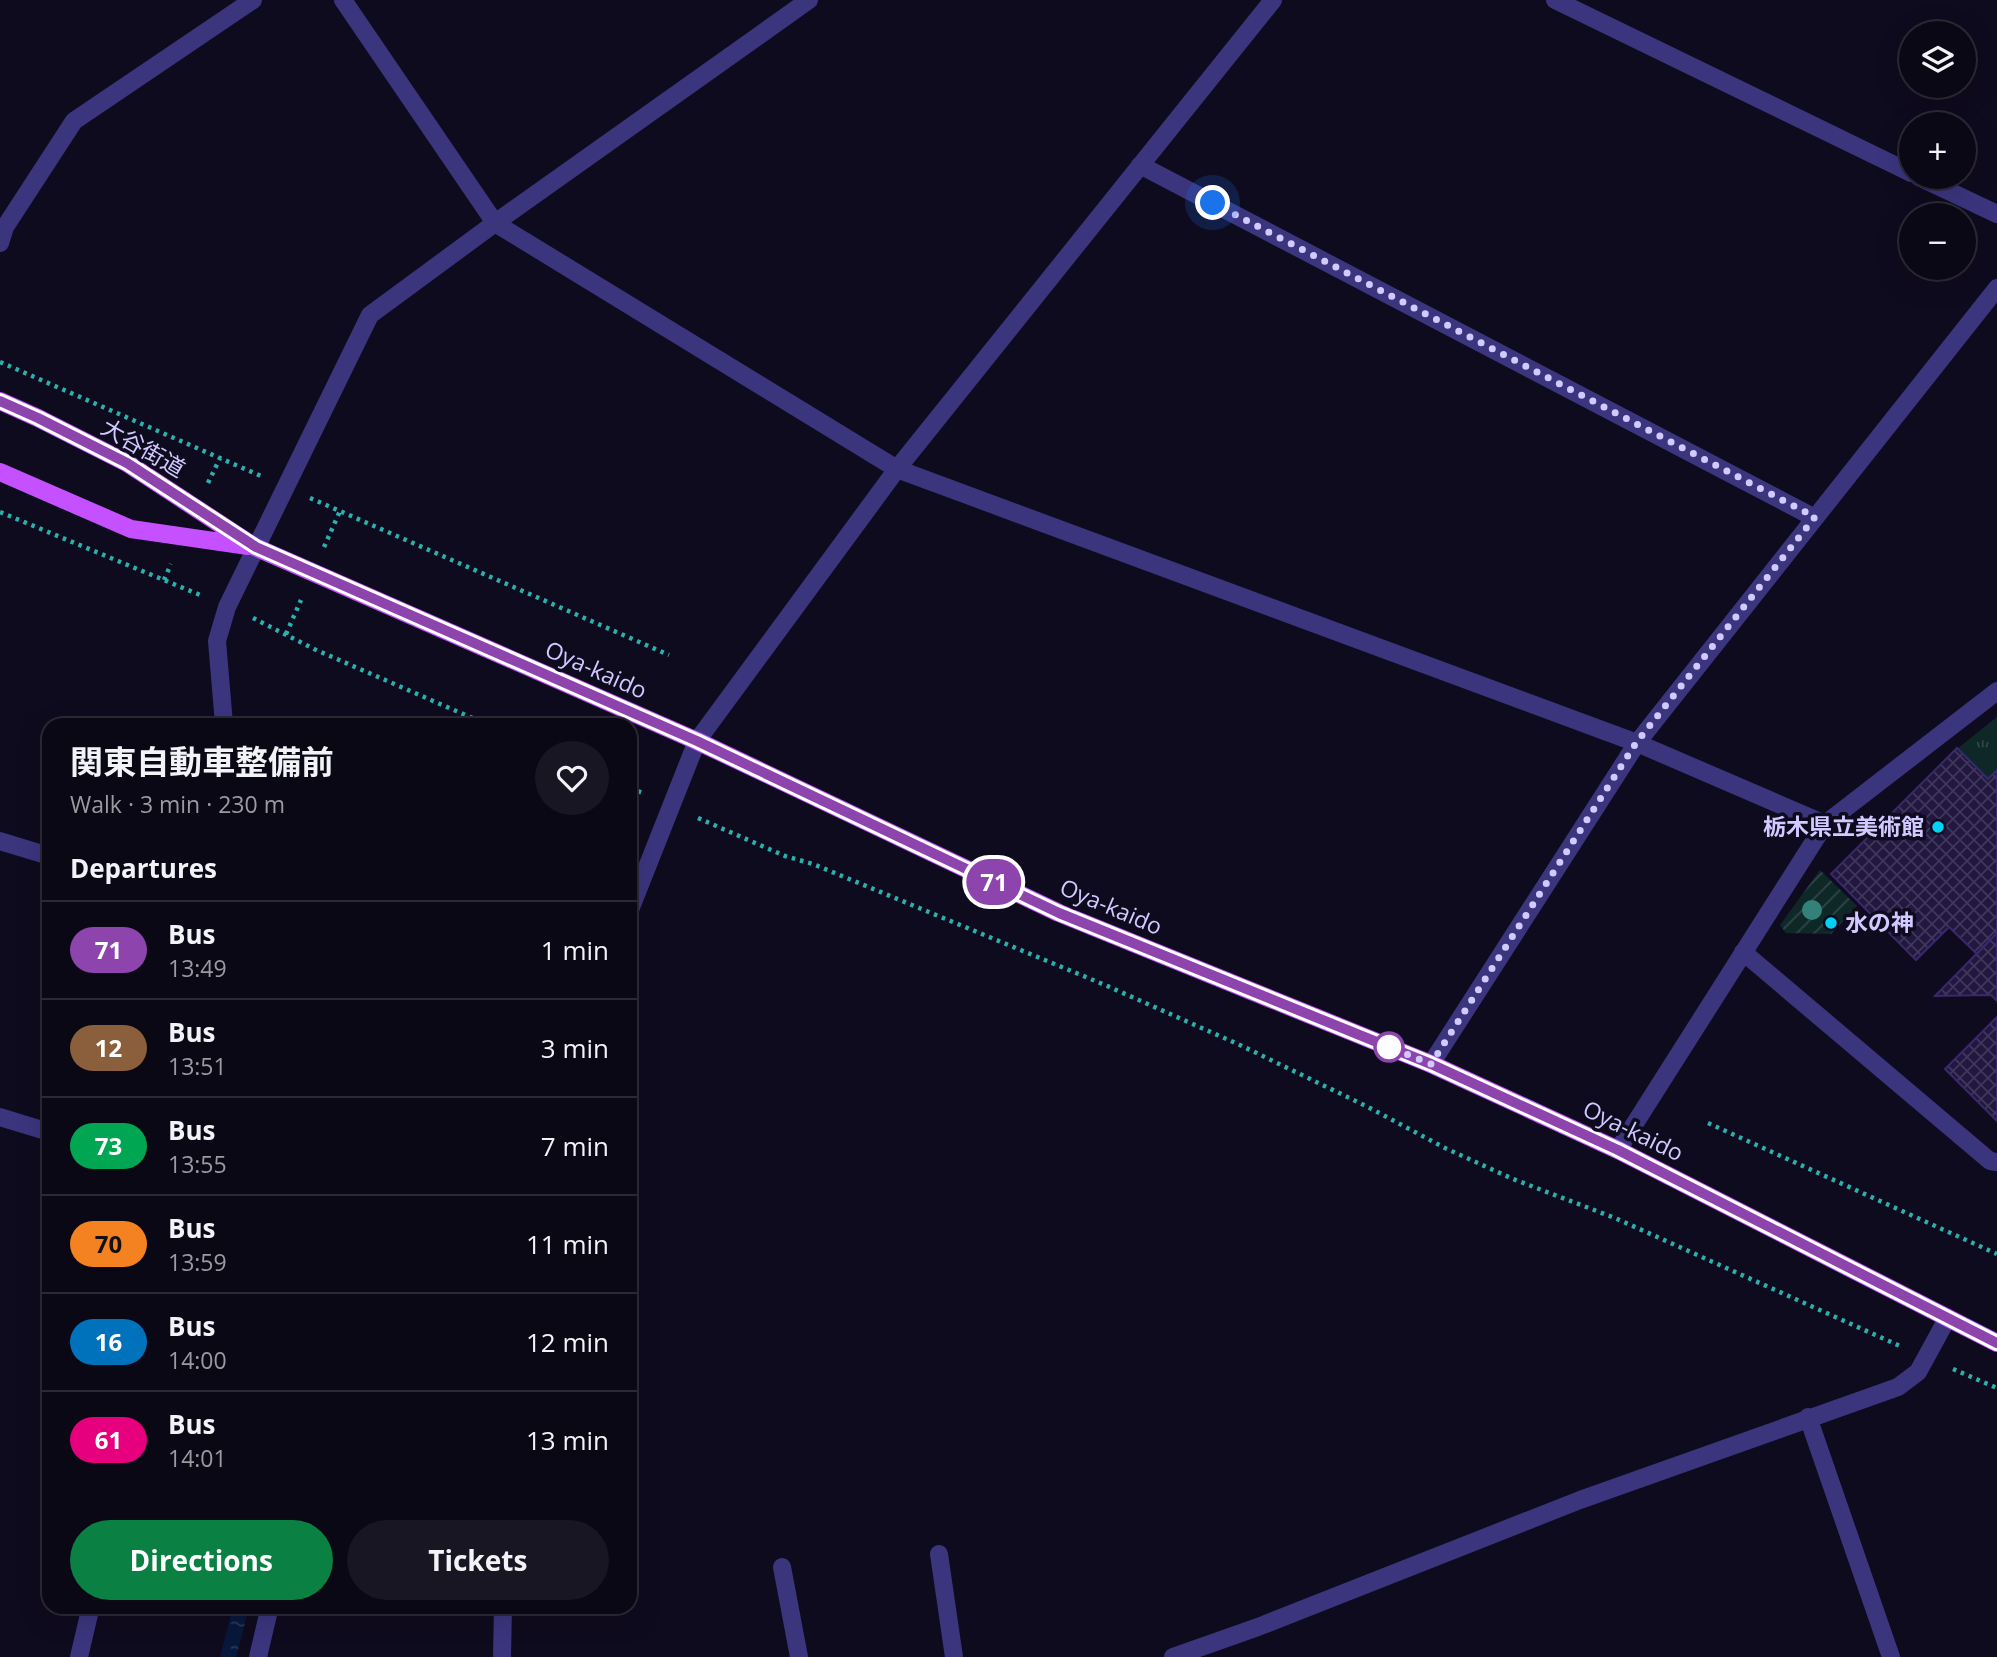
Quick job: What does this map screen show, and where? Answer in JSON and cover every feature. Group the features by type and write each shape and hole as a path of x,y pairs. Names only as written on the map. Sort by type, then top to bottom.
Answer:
{"main road":[{"name":"大谷街道","path":"0,401 127,463 256,547"},
{"name":"Oya-kaido","path":"0,472 131,529 256,547 697,741 1059,913 1431,1064 1618,1150 1997,1343"}],"street":[{"path":"0,243 5,227 74,121 253,0"},
{"path":"343,0 495,223 897,469 1636,743 1825,824"},
{"path":"223,718 217,641 227,607 370,316 495,223 809,0"},
{"path":"637,891 697,741 897,469 1273,0"},
{"path":"1555,0 1899,167"},
{"path":"1140,165 1815,517"},
{"path":"1944,189 1997,215"},
{"path":"1431,1064 1636,743 1997,288"},
{"path":"1618,1150 1825,824 1997,691"},
{"path":"0,841 42,854"},
{"path":"1743,952 1990,1161 1997,1162"},
{"path":"0,1117 42,1130"},
{"path":"1173,1657 1258,1627 1580,1500 1898,1387 1918,1372 1947,1319"},
{"path":"1808,1417 1891,1657"},
{"path":"939,1554 954,1657"},
{"path":"782,1567 799,1657"},
{"path":"79,1657 89,1614"},
{"path":"258,1657 268,1614"},
{"path":"502,1657 503,1614"}],"path":[{"path":"0,362 191,446"},
{"path":"0,512 266,624 314,649 472,718"},
{"path":"369,524 669,656"},
{"path":"738,835 1105,985 1240,1045 1445,1148 1526,1185 1615,1218 1871,1334"},
{"path":"1707,1123 1997,1254"}],"green space":[{"path":"1997,717 1997,770 1988,779 1957,749"},
{"path":"1820,870 1857,906 1831,934 1786,933 1780,925"}],"water":[{"path":"231,1614 247,1614 236,1657 220,1657"}],"building":[{"name":"栃木県立美術館","path":"1957,748 1988,779 1997,770 1997,933 1977,954 1949,927 1916,960 1831,874"},
{"path":"1997,933 1997,1001 1991,995 1935,996"},
{"path":"1997,1017 1997,1121 1945,1069"}],"bus line":[{"name":"71","path":"0,401 127,463 256,547 697,741 1059,913 1431,1064 1618,1150 1997,1343"}],"place":[{"name":"栃木県立美術館","path":"1938,827"},
{"name":"水の神","path":"1831,923"}],"route":[{"path":"1213,203 1815,517 1636,743 1431,1064 1381,1044 1389,1047"}]}
